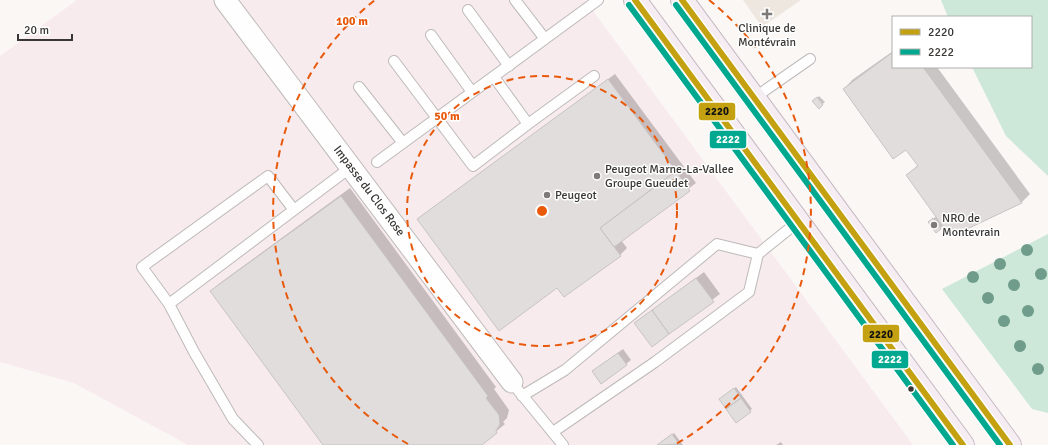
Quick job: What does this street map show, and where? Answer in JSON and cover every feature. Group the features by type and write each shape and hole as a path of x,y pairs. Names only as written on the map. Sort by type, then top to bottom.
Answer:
{"main road":[{"path":"636,0 800,221 963,445"},
{"path":"682,0 1010,445"}],"street":[{"name":"Impasse du Clos Rose","path":"225,0 517,389"}],"lane":[{"path":"515,0 545,39"},
{"path":"377,162 598,0"},
{"path":"468,10 509,66"},
{"path":"431,35 472,92"},
{"path":"754,98 810,59"},
{"path":"394,61 473,166 594,76"},
{"path":"494,77 528,124"},
{"path":"359,87 403,143"},
{"path":"169,304 350,167"},
{"path":"258,445 233,419 194,352 169,304 142,267 268,176 294,210"},
{"path":"553,432 655,362 749,292 758,254 800,221"},
{"path":"563,445 517,389 565,370 717,244 758,254"}],"shaded area":[{"path":"77,0 585,0 913,445 188,445 74,383 0,362 0,56"},
{"name":"Clinique de Montévrain","path":"743,0 801,0 762,27"}],"green space":[{"path":"941,0 1048,0 1048,176 1006,136 972,68 1032,68 1032,16 948,16"},
{"path":"1048,234 1048,413 1032,409 942,289"}],"building":[{"path":"892,53 892,68 924,68 1022,203 965,230 955,232 948,230 941,224 906,175 918,166 906,150 893,159 843,89"},
{"name":"Peugeot","path":"608,79 676,171 600,228 621,256 564,297 557,288 499,331 417,219"},
{"path":"817,97 823,105 819,109 812,101"},
{"path":"676,171 690,191 614,247 600,228"},
{"path":"341,196 488,396 486,398 499,415 500,424 496,431 497,433 482,445 323,445 210,291"},
{"name":"NRO de Montevrain","path":"933,218 941,229 936,233 928,222"},
{"path":"696,278 714,302 669,334 652,310"},
{"path":"652,310 669,334 652,347 634,323"},
{"path":"618,353 627,365 601,384 592,371"},
{"path":"734,388 741,398 726,409 719,399"},
{"path":"741,398 751,412 736,423 726,409"},
{"path":"672,434 679,444 657,445"}],"transit line":[{"name":"2220","path":"635,0 963,445"},
{"name":"2220","path":"682,0 1010,445"},
{"name":"2222","path":"629,5 953,445"},
{"name":"2222","path":"676,5 1000,445"}],"place":[{"name":"Clinique de Montévrain","path":"767,14"},
{"name":"Peugeot Marne-La-Vallee Groupe Gueudet","path":"597,176"},
{"name":"Peugeot","path":"547,195"},
{"name":"NRO de Montevrain","path":"934,225"}]}
